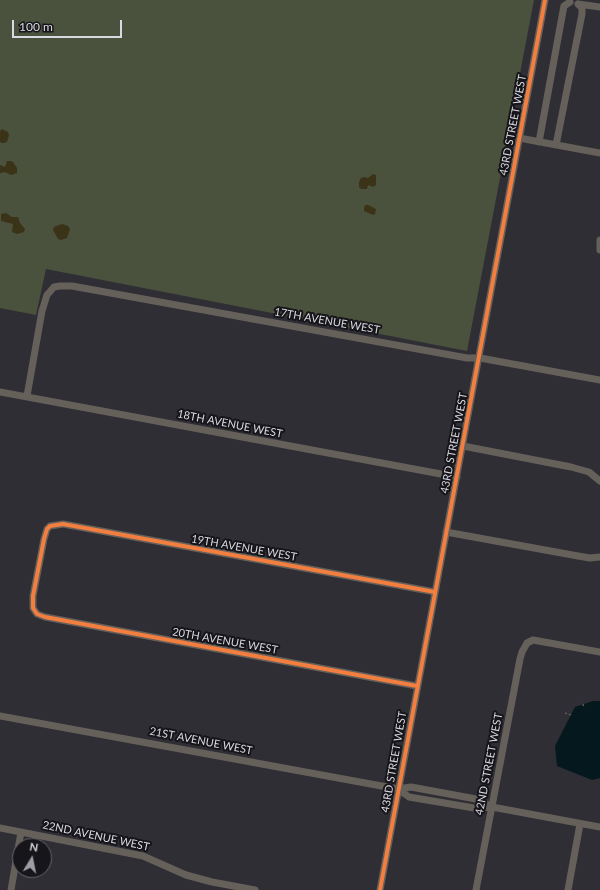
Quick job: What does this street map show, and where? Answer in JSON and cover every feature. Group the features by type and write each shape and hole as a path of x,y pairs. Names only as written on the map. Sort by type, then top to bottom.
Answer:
{"street":[{"name":"43RD STREET WEST","path":"380,890 456,478 480,358 545,0"},
{"path":"539,142 564,6 568,1 600,7"},
{"path":"556,145 582,14 582,8 578,4"},
{"path":"519,138 600,153"},
{"path":"600,240 600,250"},
{"name":"17TH AVENUE WEST","path":"27,396 42,311 50,290 60,286 72,286 467,358 480,358 600,380"},
{"name":"18TH AVENUE WEST","path":"0,392 456,478"},
{"path":"463,446 572,466 589,472 600,481"},
{"name":"19TH AVENUE WEST","path":"33,608 33,596 47,529 50,526 63,524 435,592"},
{"path":"446,532 590,558 600,557"},
{"name":"20TH AVENUE WEST","path":"33,608 37,614 45,617 417,686"},
{"name":"42ND STREET WEST","path":"476,890 520,659 527,643 533,640 600,652"},
{"name":"21ST AVENUE WEST","path":"0,716 398,789 411,787 476,799 492,807 600,827"},
{"path":"568,890 580,824"},
{"name":"22ND AVENUE WEST","path":"0,828 143,856 186,875 212,882 255,890"},
{"path":"10,890 21,832"}],"path":[{"path":"583,706 584,702"},
{"path":"565,713 571,715"}],"green space":[{"path":"0,0 534,0 467,351 46,269 36,315 0,308"}],"sand":[{"path":"2,129 8,132 9,135 7,142 4,143 1,143 0,141 0,131"},
{"path":"7,161 13,162 17,168 17,173 11,175 5,172 0,173 0,165 5,167"},
{"path":"373,174 376,175 376,185 373,187 368,185 367,189 361,189 359,187 359,182 361,178 368,178"},
{"path":"365,205 376,209 375,214 373,215 364,211"},
{"path":"6,213 12,217 18,217 20,223 25,229 24,232 17,234 12,232 13,224 1,221 1,214"},
{"path":"62,224 68,226 70,229 67,238 61,240 58,239 53,230 54,227"}],"shaded area":[{"path":"593,701 600,701 600,778 592,780 557,766 555,746 575,707"}],"cycle path":[{"path":"380,890 545,0"},
{"path":"417,686 45,617 37,614 33,608 33,596 47,529 50,526 63,524 435,592"}]}
